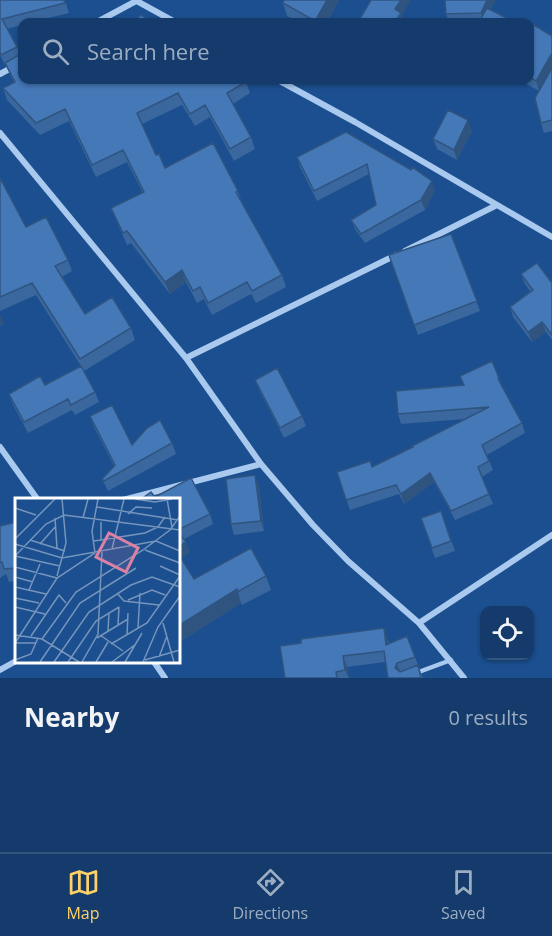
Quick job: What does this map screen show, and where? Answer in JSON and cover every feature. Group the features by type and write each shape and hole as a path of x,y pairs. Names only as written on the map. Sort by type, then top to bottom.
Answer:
{"street":[{"path":"104,18 136,1 168,18"},
{"path":"0,74 18,64"},
{"path":"285,84 552,237"},
{"path":"0,133 186,358 261,464 341,554 420,623 464,678"},
{"path":"186,358 497,205"},
{"path":"0,447 37,498"},
{"path":"131,498 261,464"},
{"path":"420,623 552,535"},
{"path":"0,670 15,662"},
{"path":"155,663 165,678"}],"lane":[{"path":"412,674 451,660"}],"building":[{"path":"0,0 64,0 65,3 2,19 17,47 1,55"},
{"path":"284,0 327,0 317,18 310,18 283,3"},
{"path":"371,0 401,0 395,9 401,13 398,18 360,18"},
{"path":"445,0 487,0 481,13 446,14"},
{"path":"487,8 506,18 481,18"},
{"path":"534,25 552,36 552,53 536,81 534,80"},
{"path":"18,55 18,84 243,84 227,93 251,137 230,149 205,105 190,114 178,93 137,113 156,155 159,154 165,168 213,143 238,191 236,192 282,275 252,291 247,282 208,303 200,287 193,291 182,270 165,282 127,231 123,233 111,208 144,192 123,150 92,165 65,109 36,123 3,88 15,82 5,63"},
{"path":"551,70 552,120 541,123 535,98"},
{"path":"448,110 468,120 454,150 433,139"},
{"path":"346,132 411,170 412,167 432,181 421,200 361,234 351,220 376,205 367,164 314,191 297,157"},
{"path":"0,178 26,227 46,217 68,260 55,266 85,314 112,297 131,328 80,359 32,283 0,297"},
{"path":"451,234 477,301 414,325 389,255"},
{"path":"537,263 552,283 552,335 542,322 528,332 510,307 533,290 521,274"},
{"path":"492,361 498,379 522,423 482,445 489,461 478,467 489,494 451,511 430,473 401,494 396,485 346,500 337,472 370,461 372,467 489,407 398,414 396,391 464,385 460,376"},
{"path":"81,366 95,392 71,405 68,399 24,422 9,394 40,376 45,385"},
{"path":"277,368 302,416 280,428 255,380"},
{"path":"112,405 132,445 147,428 160,420 172,443 104,481 102,479 115,465 90,416"},
{"path":"255,475 261,521 231,524 226,479"},
{"path":"191,478 210,514 180,529 180,498 143,498 151,492 155,497"},
{"path":"441,511 451,541 432,548 421,518"},
{"path":"15,522 15,568 4,569 2,562 0,563 0,526"},
{"path":"180,534 186,542 180,546"},
{"path":"251,548 266,576 237,592 237,589 180,625 180,558 194,579"},
{"path":"384,628 386,645 407,636 415,657 397,663 395,668 400,672 418,665 421,678 388,678 384,651 343,656 345,670 336,672 337,678 285,678 280,646 301,643 301,639"}]}
